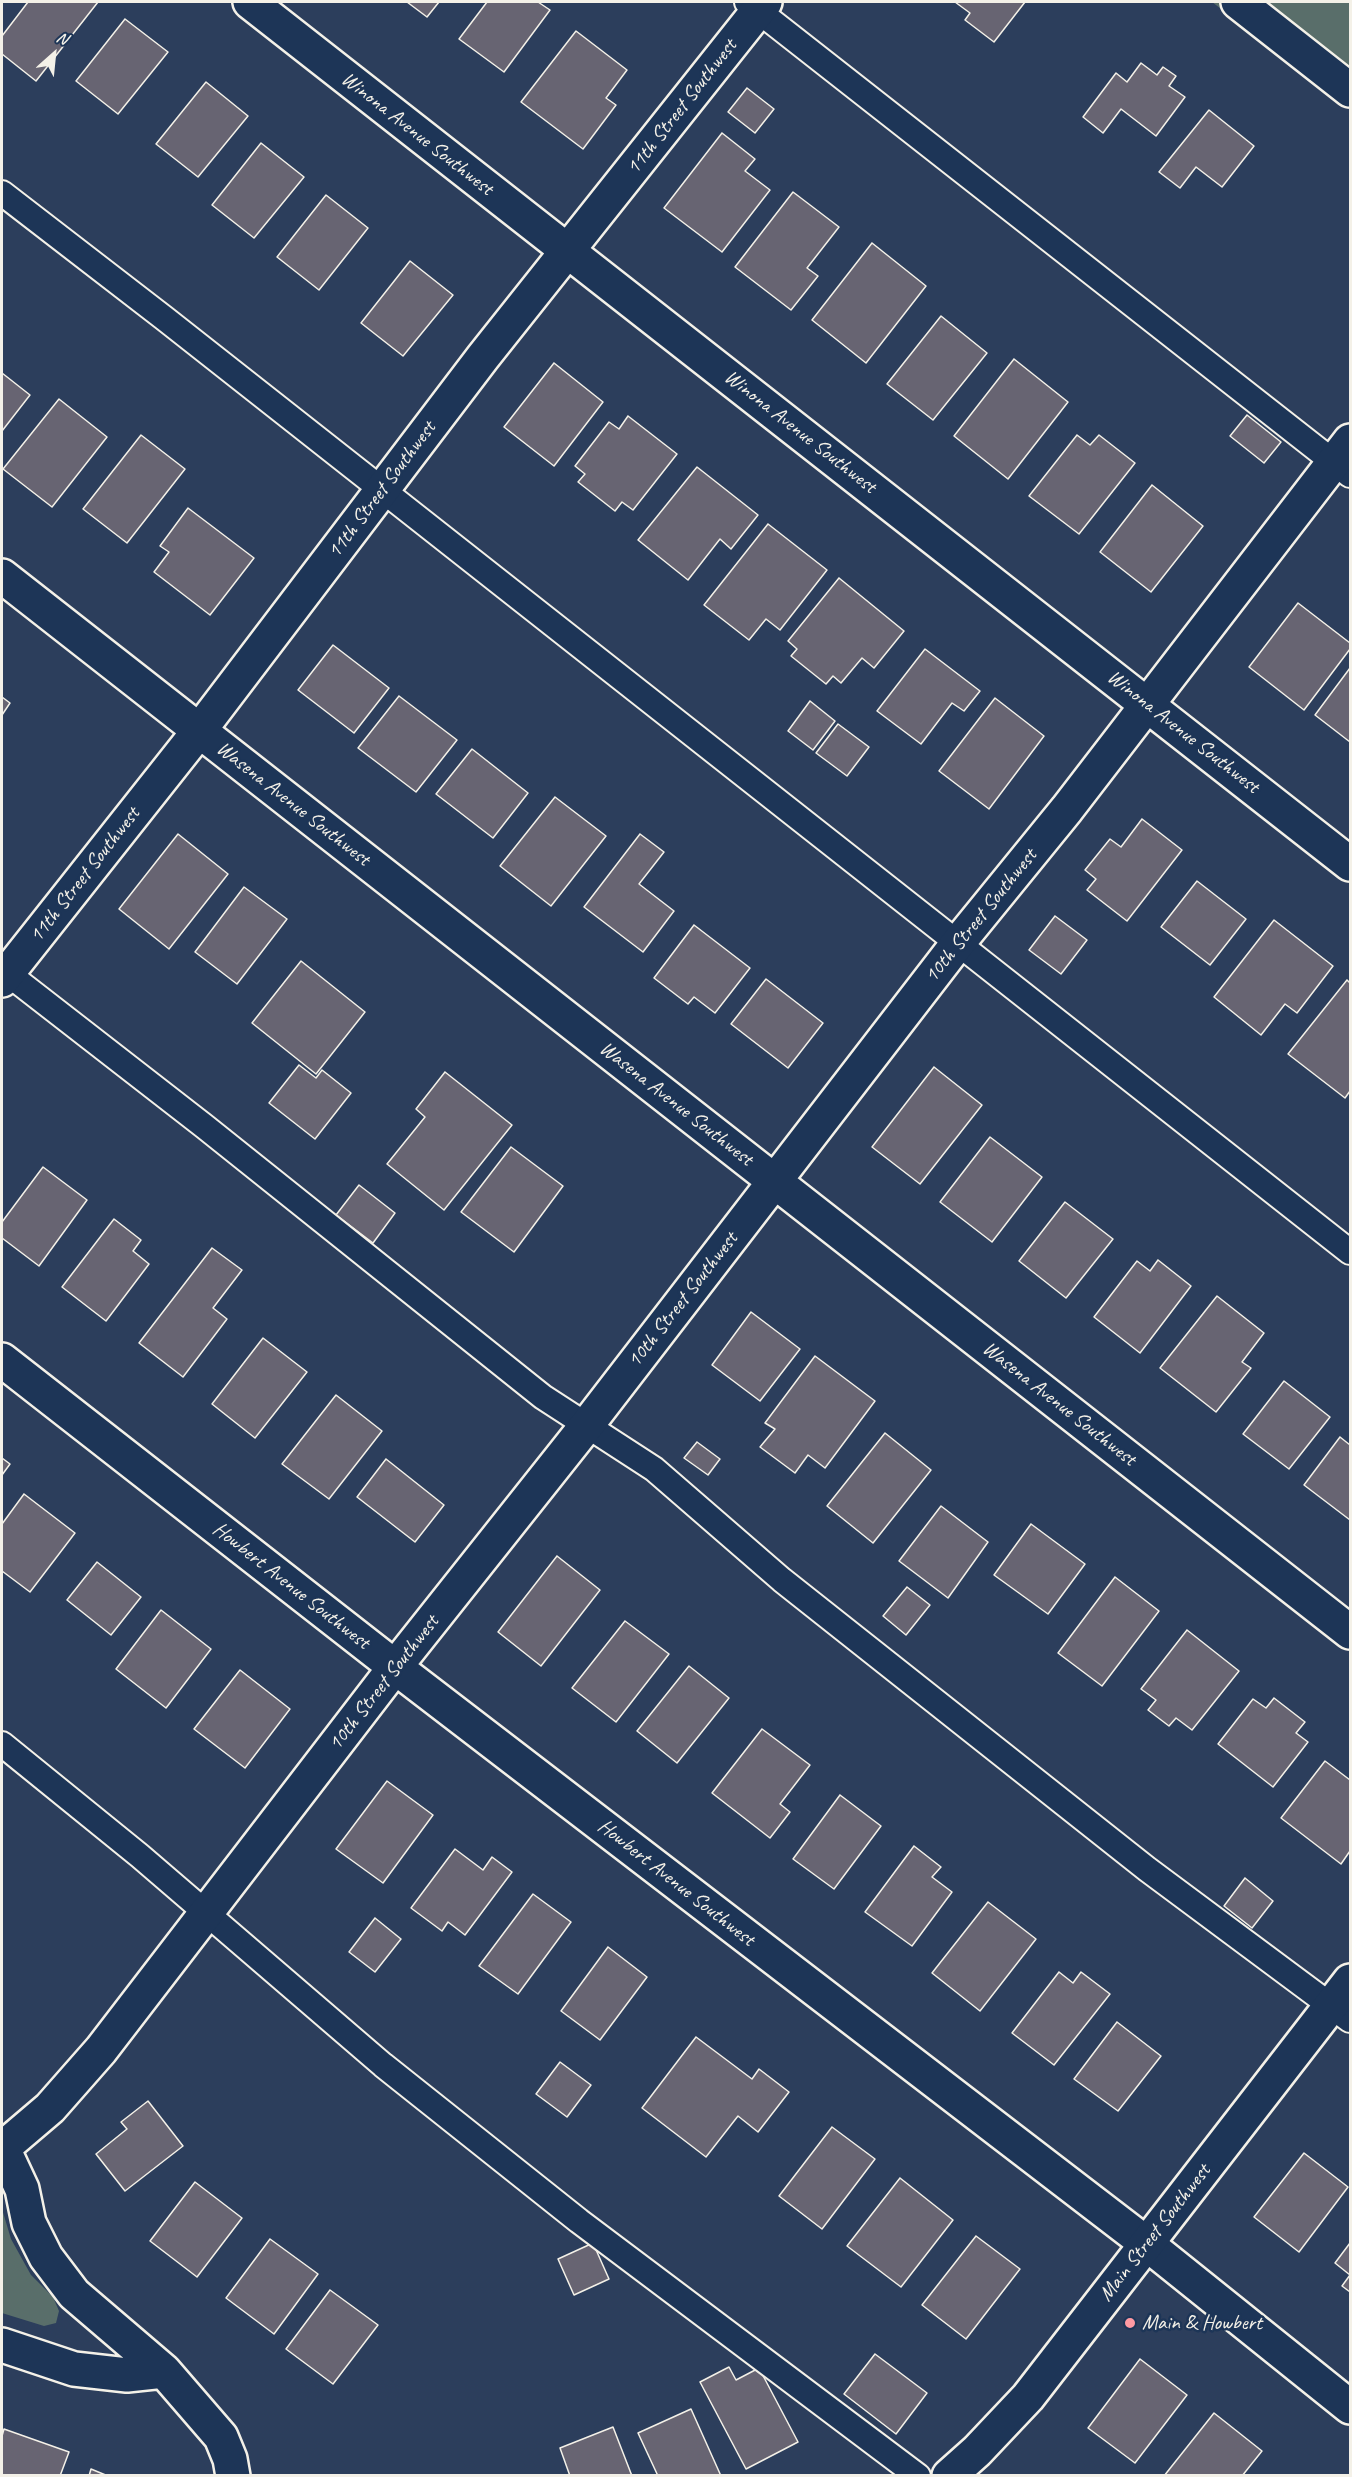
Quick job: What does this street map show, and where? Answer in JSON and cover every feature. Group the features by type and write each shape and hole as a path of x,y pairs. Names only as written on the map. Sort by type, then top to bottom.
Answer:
{"street":[{"name":"Winona Avenue Southwest","path":"250,2 1350,864"},
{"path":"1238,2 1350,90"},
{"name":"11th Street Southwest","path":"3,974 199,731 483,357 569,252 756,4"},
{"name":"10th Street Southwest","path":"2,2147 50,2108 101,2050 395,1667 587,1425 957,943 1067,809 1148,704 1345,460"},
{"name":"Wasena Avenue Southwest","path":"2,576 1350,1632"},
{"name":"Howbert Avenue Southwest","path":"2,1360 395,1667 1147,2244 1350,2406"},
{"name":"Main Street Southwest","path":"949,2475 977,2451 1028,2397 1147,2244 1344,2002"},
{"path":"2,2147 22,2189 29,2223 46,2256 75,2294 164,2371 221,2438 230,2459 232,2475"},
{"path":"2,2346 74,2369 127,2375 164,2371"}],"lane":[{"path":"756,4 1345,460"},
{"path":"2,193 1350,1252"},
{"path":"3,974 204,1126 543,1397 654,1469 782,1580 1147,1869 1344,2002"},
{"path":"2,1744 140,1856 383,2065 570,2214 918,2475"}],"green space":[{"path":"1212,2 1350,2 1350,107"},
{"path":"2,2209 11,2239 31,2275 53,2297 59,2311 56,2323 44,2326 2,2313"}],"building":[{"path":"28,2 98,2 36,81 2,54 2,36"},
{"path":"407,2 439,2 427,17"},
{"path":"487,2 538,2 550,10 504,72 459,39"},
{"path":"955,2 1025,2 994,42 965,20 970,13"},
{"path":"125,19 168,52 118,114 76,81"},
{"path":"576,31 627,70 606,98 616,105 583,149 521,102"},
{"path":"1141,63 1157,75 1163,67 1176,76 1169,86 1185,97 1156,136 1121,109 1103,133 1083,117 1116,73 1127,82"},
{"path":"206,82 248,116 198,177 156,144"},
{"path":"747,88 774,109 755,133 728,112"},
{"path":"1209,110 1254,146 1222,187 1196,167 1180,188 1159,172"},
{"path":"722,133 755,159 745,171 770,190 722,252 664,208"},
{"path":"261,143 304,177 254,238 212,205"},
{"path":"793,192 839,227 807,268 818,276 791,310 735,267"},
{"path":"326,195 368,228 319,290 277,257"},
{"path":"872,243 926,286 866,363 812,320"},
{"path":"410,261 453,295 403,356 361,323"},
{"path":"941,316 987,353 933,420 887,384"},
{"path":"1014,359 1068,402 1008,479 954,436"},
{"path":"554,363 603,402 554,466 504,427"},
{"path":"2,373 30,395 2,431"},
{"path":"59,399 107,437 52,507 3,469"},
{"path":"1247,415 1281,442 1264,463 1230,436"},
{"path":"628,416 677,454 633,510 622,502 615,511 578,482 585,474 575,466 609,422 619,429"},
{"path":"141,435 185,469 127,543 83,509"},
{"path":"1077,435 1090,445 1099,435 1135,463 1079,534 1029,496"},
{"path":"697,467 758,515 731,549 720,539 688,580 638,540"},
{"path":"1152,485 1203,526 1151,592 1100,552"},
{"path":"188,508 254,558 210,615 154,572 169,552 160,546"},
{"path":"768,524 827,570 780,630 766,619 749,640 704,605"},
{"path":"839,578 904,631 874,668 862,658 841,683 833,676 826,684 791,656 797,649 788,641"},
{"path":"1298,603 1350,643 1350,649 1304,710 1249,667"},
{"path":"333,645 389,688 354,733 298,690"},
{"path":"925,649 980,691 964,711 952,703 921,744 877,711"},
{"path":"1350,668 1350,742 1315,715"},
{"path":"399,696 457,740 416,792 358,748"},
{"path":"2,697 10,703 2,715"},
{"path":"995,698 1044,736 989,809 939,771"},
{"path":"810,701 835,721 813,750 788,731"},
{"path":"838,724 869,747 847,776 816,753"},
{"path":"472,749 528,793 493,838 436,794"},
{"path":"555,797 606,836 551,906 500,866"},
{"path":"1142,819 1182,850 1127,921 1087,890 1096,879 1085,870 1110,839 1121,847"},
{"path":"178,834 228,874 169,949 119,909"},
{"path":"640,834 664,852 639,884 674,911 643,952 584,907"},
{"path":"1197,881 1246,919 1210,965 1161,927"},
{"path":"244,887 287,919 237,984 195,952"},
{"path":"1055,916 1087,940 1061,974 1029,950"},
{"path":"1274,920 1333,966 1297,1013 1285,1004 1261,1035 1214,997"},
{"path":"694,925 750,968 715,1013 694,997 688,1004 654,978"},
{"path":"301,961 365,1012 316,1074 252,1023"},
{"path":"766,979 823,1023 788,1068 731,1024"},
{"path":"1347,980 1350,983 1350,1091 1345,1098 1288,1054"},
{"path":"299,1065 316,1078 322,1070 351,1093 315,1139 269,1103"},
{"path":"934,1067 982,1105 920,1184 872,1147"},
{"path":"445,1072 512,1125 444,1210 387,1164 425,1117 416,1109"},
{"path":"990,1137 1042,1177 992,1242 940,1202"},
{"path":"511,1147 563,1186 514,1252 461,1212"},
{"path":"43,1167 87,1200 39,1266 2,1238 2,1222"},
{"path":"359,1185 395,1213 373,1243 336,1215"},
{"path":"1065,1202 1113,1239 1066,1298 1019,1261"},
{"path":"114,1219 141,1240 133,1251 149,1264 106,1321 62,1287"},
{"path":"212,1248 242,1270 213,1308 227,1319 183,1377 139,1343"},
{"path":"1158,1260 1191,1286 1140,1353 1094,1317 1137,1261 1150,1271"},
{"path":"1217,1296 1264,1333 1242,1362 1251,1368 1216,1412 1160,1368"},
{"path":"751,1312 800,1349 760,1401 712,1365"},
{"path":"263,1338 307,1372 255,1438 212,1404"},
{"path":"815,1356 875,1401 825,1468 808,1455 795,1473 760,1447 775,1429 765,1423"},
{"path":"1284,1381 1330,1417 1289,1469 1243,1434"},
{"path":"336,1395 382,1431 329,1499 282,1464"},
{"path":"885,1433 931,1470 873,1543 827,1506"},
{"path":"1340,1437 1350,1445 1350,1520 1304,1485"},
{"path":"697,1442 720,1459 708,1475 684,1458"},
{"path":"2,1458 10,1464 2,1475"},
{"path":"386,1459 444,1505 415,1542 357,1497"},
{"path":"24,1494 75,1533 30,1592 2,1571 2,1524"},
{"path":"941,1506 988,1542 948,1598 899,1561"},
{"path":"1031,1524 1085,1564 1048,1614 994,1575"},
{"path":"557,1556 600,1590 541,1666 498,1632"},
{"path":"97,1562 141,1597 111,1635 67,1600"},
{"path":"1115,1577 1159,1611 1102,1686 1058,1653"},
{"path":"907,1587 930,1605 906,1635 883,1616"},
{"path":"161,1610 211,1649 166,1708 116,1669"},
{"path":"625,1621 669,1654 616,1722 572,1688"},
{"path":"1187,1630 1239,1671 1192,1730 1176,1718 1169,1726 1148,1710 1156,1700 1141,1689"},
{"path":"689,1666 729,1698 677,1763 637,1731"},
{"path":"240,1670 290,1709 245,1768 194,1729"},
{"path":"1274,1698 1305,1722 1296,1733 1308,1742 1273,1787 1218,1744 1253,1699 1266,1708"},
{"path":"762,1729 810,1765 780,1804 790,1812 770,1838 712,1793"},
{"path":"1325,1761 1350,1780 1350,1851 1341,1864 1281,1818"},
{"path":"387,1781 433,1815 383,1883 336,1849"},
{"path":"840,1795 881,1826 834,1889 793,1859"},
{"path":"914,1846 941,1867 932,1877 952,1892 912,1946 865,1912"},
{"path":"455,1849 483,1870 492,1857 512,1872 465,1935 448,1922 442,1931 411,1908"},
{"path":"1245,1878 1273,1901 1252,1928 1224,1906"},
{"path":"533,1894 571,1922 518,1994 479,1966"},
{"path":"988,1902 1036,1939 980,2011 932,1973"},
{"path":"375,1918 401,1939 375,1972 349,1952"},
{"path":"608,1947 647,1977 600,2040 561,2011"},
{"path":"1059,1972 1073,1983 1081,1972 1110,1994 1054,2065 1012,2033"},
{"path":"1117,2022 1161,2056 1118,2111 1074,2079"},
{"path":"696,2037 752,2079 759,2069 789,2092 758,2132 738,2116 706,2157 642,2108"},
{"path":"560,2062 591,2085 567,2117 536,2094"},
{"path":"148,2101 183,2146 125,2191 96,2154 127,2129 121,2122"},
{"path":"832,2127 875,2159 822,2229 779,2196"},
{"path":"1304,2153 1348,2187 1299,2252 1254,2217"},
{"path":"900,2178 953,2220 901,2287 847,2246"},
{"path":"195,2182 242,2218 197,2277 150,2241"},
{"path":"976,2236 1020,2269 966,2339 922,2305"},
{"path":"270,2239 318,2274 274,2334 226,2298"},
{"path":"593,2243 609,2279 574,2295 558,2259"},
{"path":"1350,2243 1350,2275 1335,2263"},
{"path":"1350,2275 1350,2292 1342,2286"},
{"path":"330,2290 378,2325 333,2384 286,2349"},
{"path":"875,2354 927,2393 896,2434 844,2394"},
{"path":"1140,2359 1187,2395 1135,2463 1088,2428"},
{"path":"729,2367 736,2380 759,2368 798,2442 746,2469 700,2382"},
{"path":"691,2409 721,2476 658,2476 638,2433"},
{"path":"1214,2413 1262,2451 1242,2476 1164,2476"},
{"path":"613,2427 632,2476 570,2476 560,2448"},
{"path":"4,2429 69,2452 60,2476 2,2476"},
{"path":"91,2469 108,2476 89,2476"}],"place":[{"name":"Main & Howbert","path":"1130,2323"}]}
